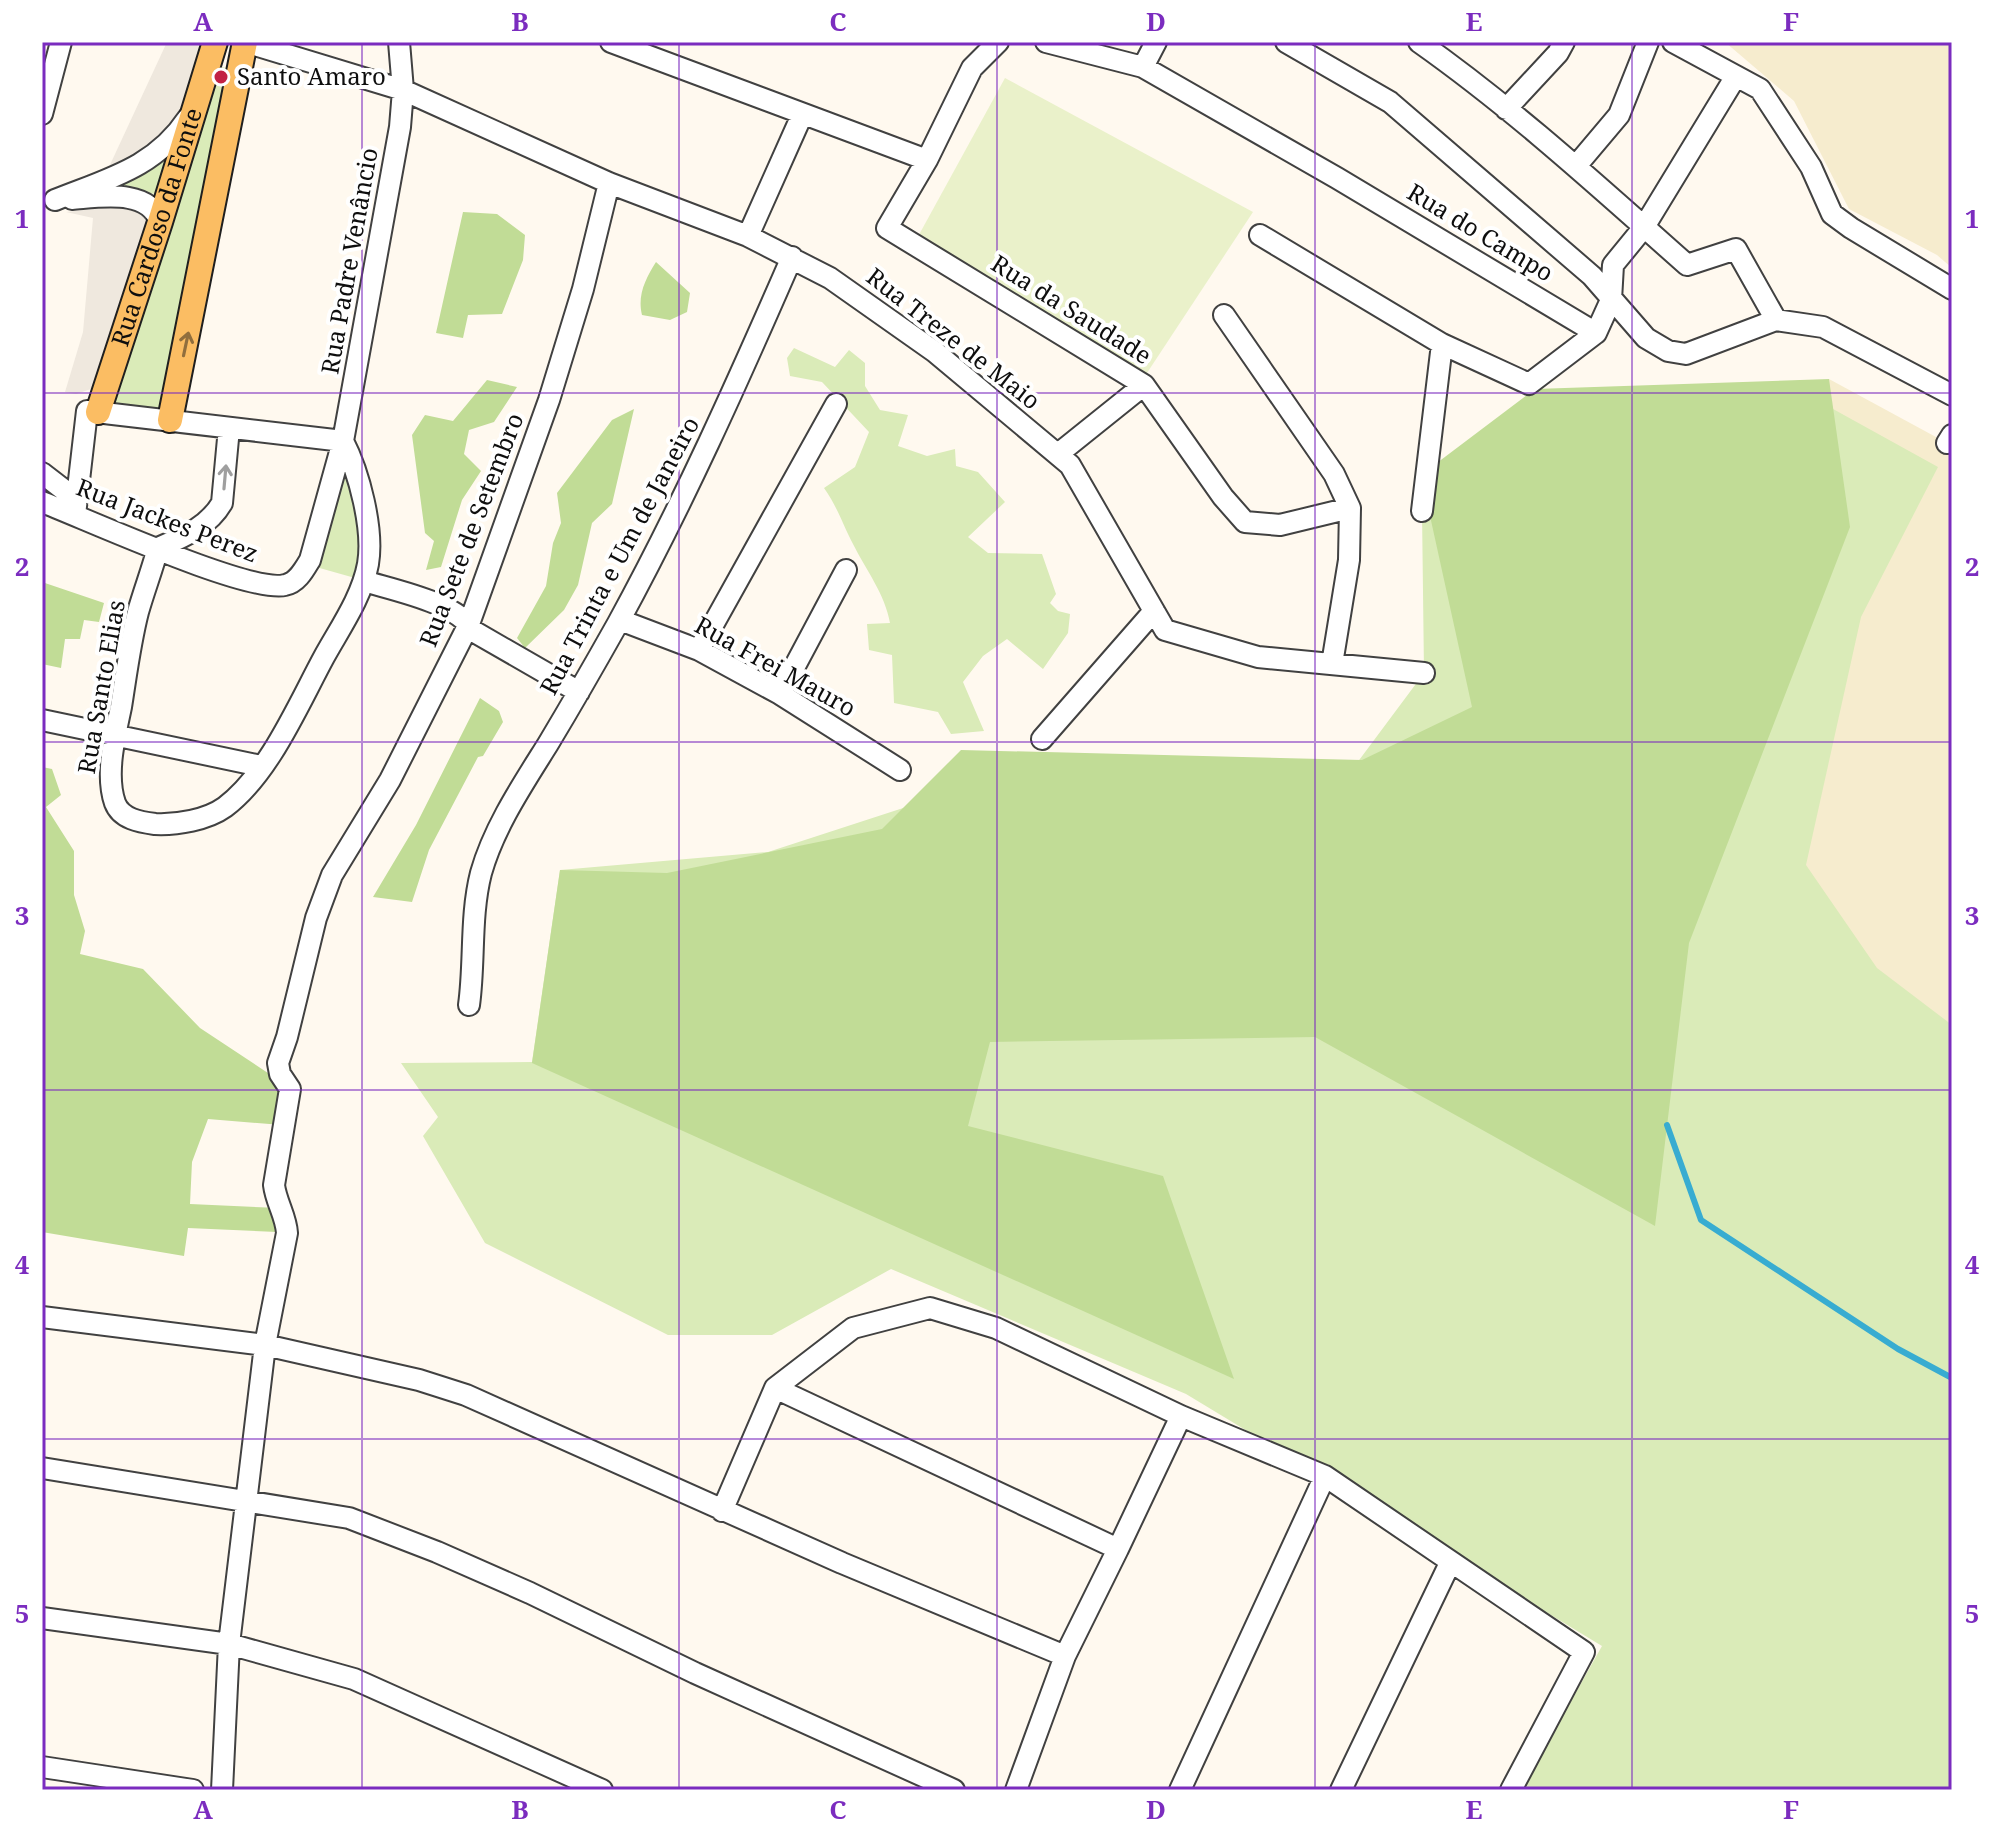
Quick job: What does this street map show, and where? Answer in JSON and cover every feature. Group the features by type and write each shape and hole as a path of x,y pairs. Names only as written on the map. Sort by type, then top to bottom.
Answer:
{"main road":[{"name":"Rua Cardoso da Fonte","path":"98,412 215,42"},
{"name":"Rua Cardoso da Fonte","path":"170,420 245,42"}],"street":[{"path":"42,114 61,42"},
{"name":"Rua Treze de Maio","path":"245,42 403,90 609,183 748,236 830,278 935,352 1070,465 1165,630 1258,657 1424,673"},
{"name":"Rua Padre Venâncio","path":"310,560 343,441 383,231 400,127 403,90 399,42"},
{"path":"611,42 927,160 972,68 998,42"},
{"name":"Rua do Campo","path":"1046,42 1143,67 1337,178 1596,333"},
{"path":"1143,67 1156,42"},
{"path":"1286,42 1390,102 1592,276 1646,338 1668,351 1686,354 1776,320 1823,327 1952,395"},
{"path":"1419,42 1576,166 1687,265 1736,249 1776,320"},
{"path":"1506,109 1558,53 1564,42"},
{"path":"1576,166 1619,115 1648,42"},
{"path":"1673,42 1760,89 1811,167 1832,214 1920,272 1952,289"},
{"path":"1260,235 1442,344 1529,384 1596,333 1611,300 1613,265 1644,227 1736,76"},
{"path":"47,199 148,160 171,141 196,106"},
{"path":"748,236 802,115"},
{"name":"Rua da Saudade","path":"927,160 887,228 1144,385 1223,497 1245,522 1280,525 1350,508"},
{"name":"Rua Sete de Setembro","path":"222,1790 229,1644 265,1345 287,1233 287,1222 276,1200 274,1185 290,1089 280,1074 278,1063 316,918 332,875 390,780 469,624 554,386 583,289 609,183"},
{"path":"47,199 135,199 153,207 160,222"},
{"name":"Rua Trinta e Um de Janeiro","path":"469,1005 481,872 514,800 620,620 709,448 792,257"},
{"path":"1224,315 1334,474 1350,508 1349,560 1332,664"},
{"path":"1422,511 1442,344"},
{"path":"1058,454 1144,385"},
{"path":"699,650 836,404"},
{"name":"Rua Cardoso da Fonte","path":"76,508 87,411 98,412"},
{"path":"42,720 261,766 280,738 364,581 369,546 354,461 343,441 98,412"},
{"path":"158,548 192,533 207,522 222,503 229,428"},
{"path":"42,473 76,508"},
{"name":"Rua Jackes Perez","path":"42,502 76,508 187,561 270,587 287,585 300,576 310,560"},
{"name":"Rua Santo Elias","path":"158,548 138,614 115,736 111,787 116,807 130,819 146,823 181,822 204,817 223,809 242,792 261,766"},
{"path":"780,694 846,570"},
{"path":"364,581 449,610 469,624 473,631 579,692"},
{"path":"1042,739 1154,611"},
{"name":"Rua Frei Mauro","path":"620,620 699,650 780,694 900,770"},
{"path":"722,1511 775,1388 853,1328 930,1308 996,1328 1181,1416 1325,1476 1584,1652 1511,1790"},
{"path":"42,1317 265,1345 419,1380 466,1395 722,1511 1065,1656"},
{"path":"775,1388 1118,1549"},
{"path":"1016,1790 1065,1656 1181,1416"},
{"path":"42,1468 349,1518 530,1593 695,1673 954,1790"},
{"path":"1180,1790 1325,1476"},
{"path":"1341,1790 1450,1563"},
{"path":"42,1618 229,1644 354,1679 602,1790"},
{"path":"42,1767 193,1790"}],"shaded area":[{"path":"167,42 207,42 187,105 167,138 111,172 109,167"},
{"path":"1725,42 1952,42 1952,268 1937,255 1849,209 1794,101"},
{"path":"135,209 145,215 149,225 94,388 76,394 65,392 83,332 93,218 66,212"},
{"path":"1829,379 1947,443 1952,436 1952,1790 1655,1226"}],"green space":[{"path":"219,66 229,69 162,407 118,405 112,398"},
{"path":"1005,78 1253,212 1145,376 915,242"},
{"path":"168,159 162,194 109,192 107,187"},
{"path":"463,212 497,214 525,235 523,260 502,314 468,315 463,338 436,333"},
{"path":"656,262 690,293 687,312 670,320 642,315 642,294"},
{"path":"794,348 835,367 849,350 865,363 865,386 880,410 908,415 898,446 927,456 955,449 956,466 978,472 1005,502 968,537 988,553 1042,554 1056,594 1050,603 1058,611 1070,614 1068,633 1043,669 1007,639 983,656 963,682 984,731 951,734 938,712 894,703 892,655 869,650 867,624 890,623 888,612 824,488 855,467 869,432 822,382 790,376 787,358"},
{"path":"1829,379 1850,527 1689,943 1655,1226 1315,1037 990,1042 968,1126 1163,1176 1234,1379 532,1063 560,870 667,873 882,829 961,750 1362,760 1472,707 1421,475 1535,389"},
{"path":"487,380 517,387 494,422 469,430 464,454 481,471 462,500 441,567 426,570 434,541 425,533 412,435 425,415 453,421"},
{"path":"1824,404 1938,467 1861,617 1806,865 1877,968 1952,1025 1952,1790 1521,1790 1602,1646 1186,1394 891,1269 772,1335 668,1335 485,1243 423,1136 438,1117 401,1063 532,1062 560,870 768,852 983,782 1313,822 1424,673 1422,511"},
{"path":"634,409 612,504 592,523 578,585 564,610 525,648 517,638 546,586 553,543 561,523 557,493 612,420"},
{"path":"347,459 362,545 355,578 316,567"},
{"path":"42,582 104,603 99,622 84,620 80,639 65,639 61,668 42,664"},
{"path":"480,698 499,711 503,722 483,756 478,757 429,850 412,902 373,897 416,825"},
{"path":"42,767 52,769 61,795 46,807 74,851 74,895 85,931 80,954 143,969 200,1028 289,1087 282,1125 208,1119 192,1162 190,1204 279,1208 277,1232 188,1228 184,1256 42,1232"}],"waterway":[{"path":"1667,1125 1701,1220 1898,1349 1952,1378"}],"place":[{"name":"Santo Amaro","path":"221,77"}]}
